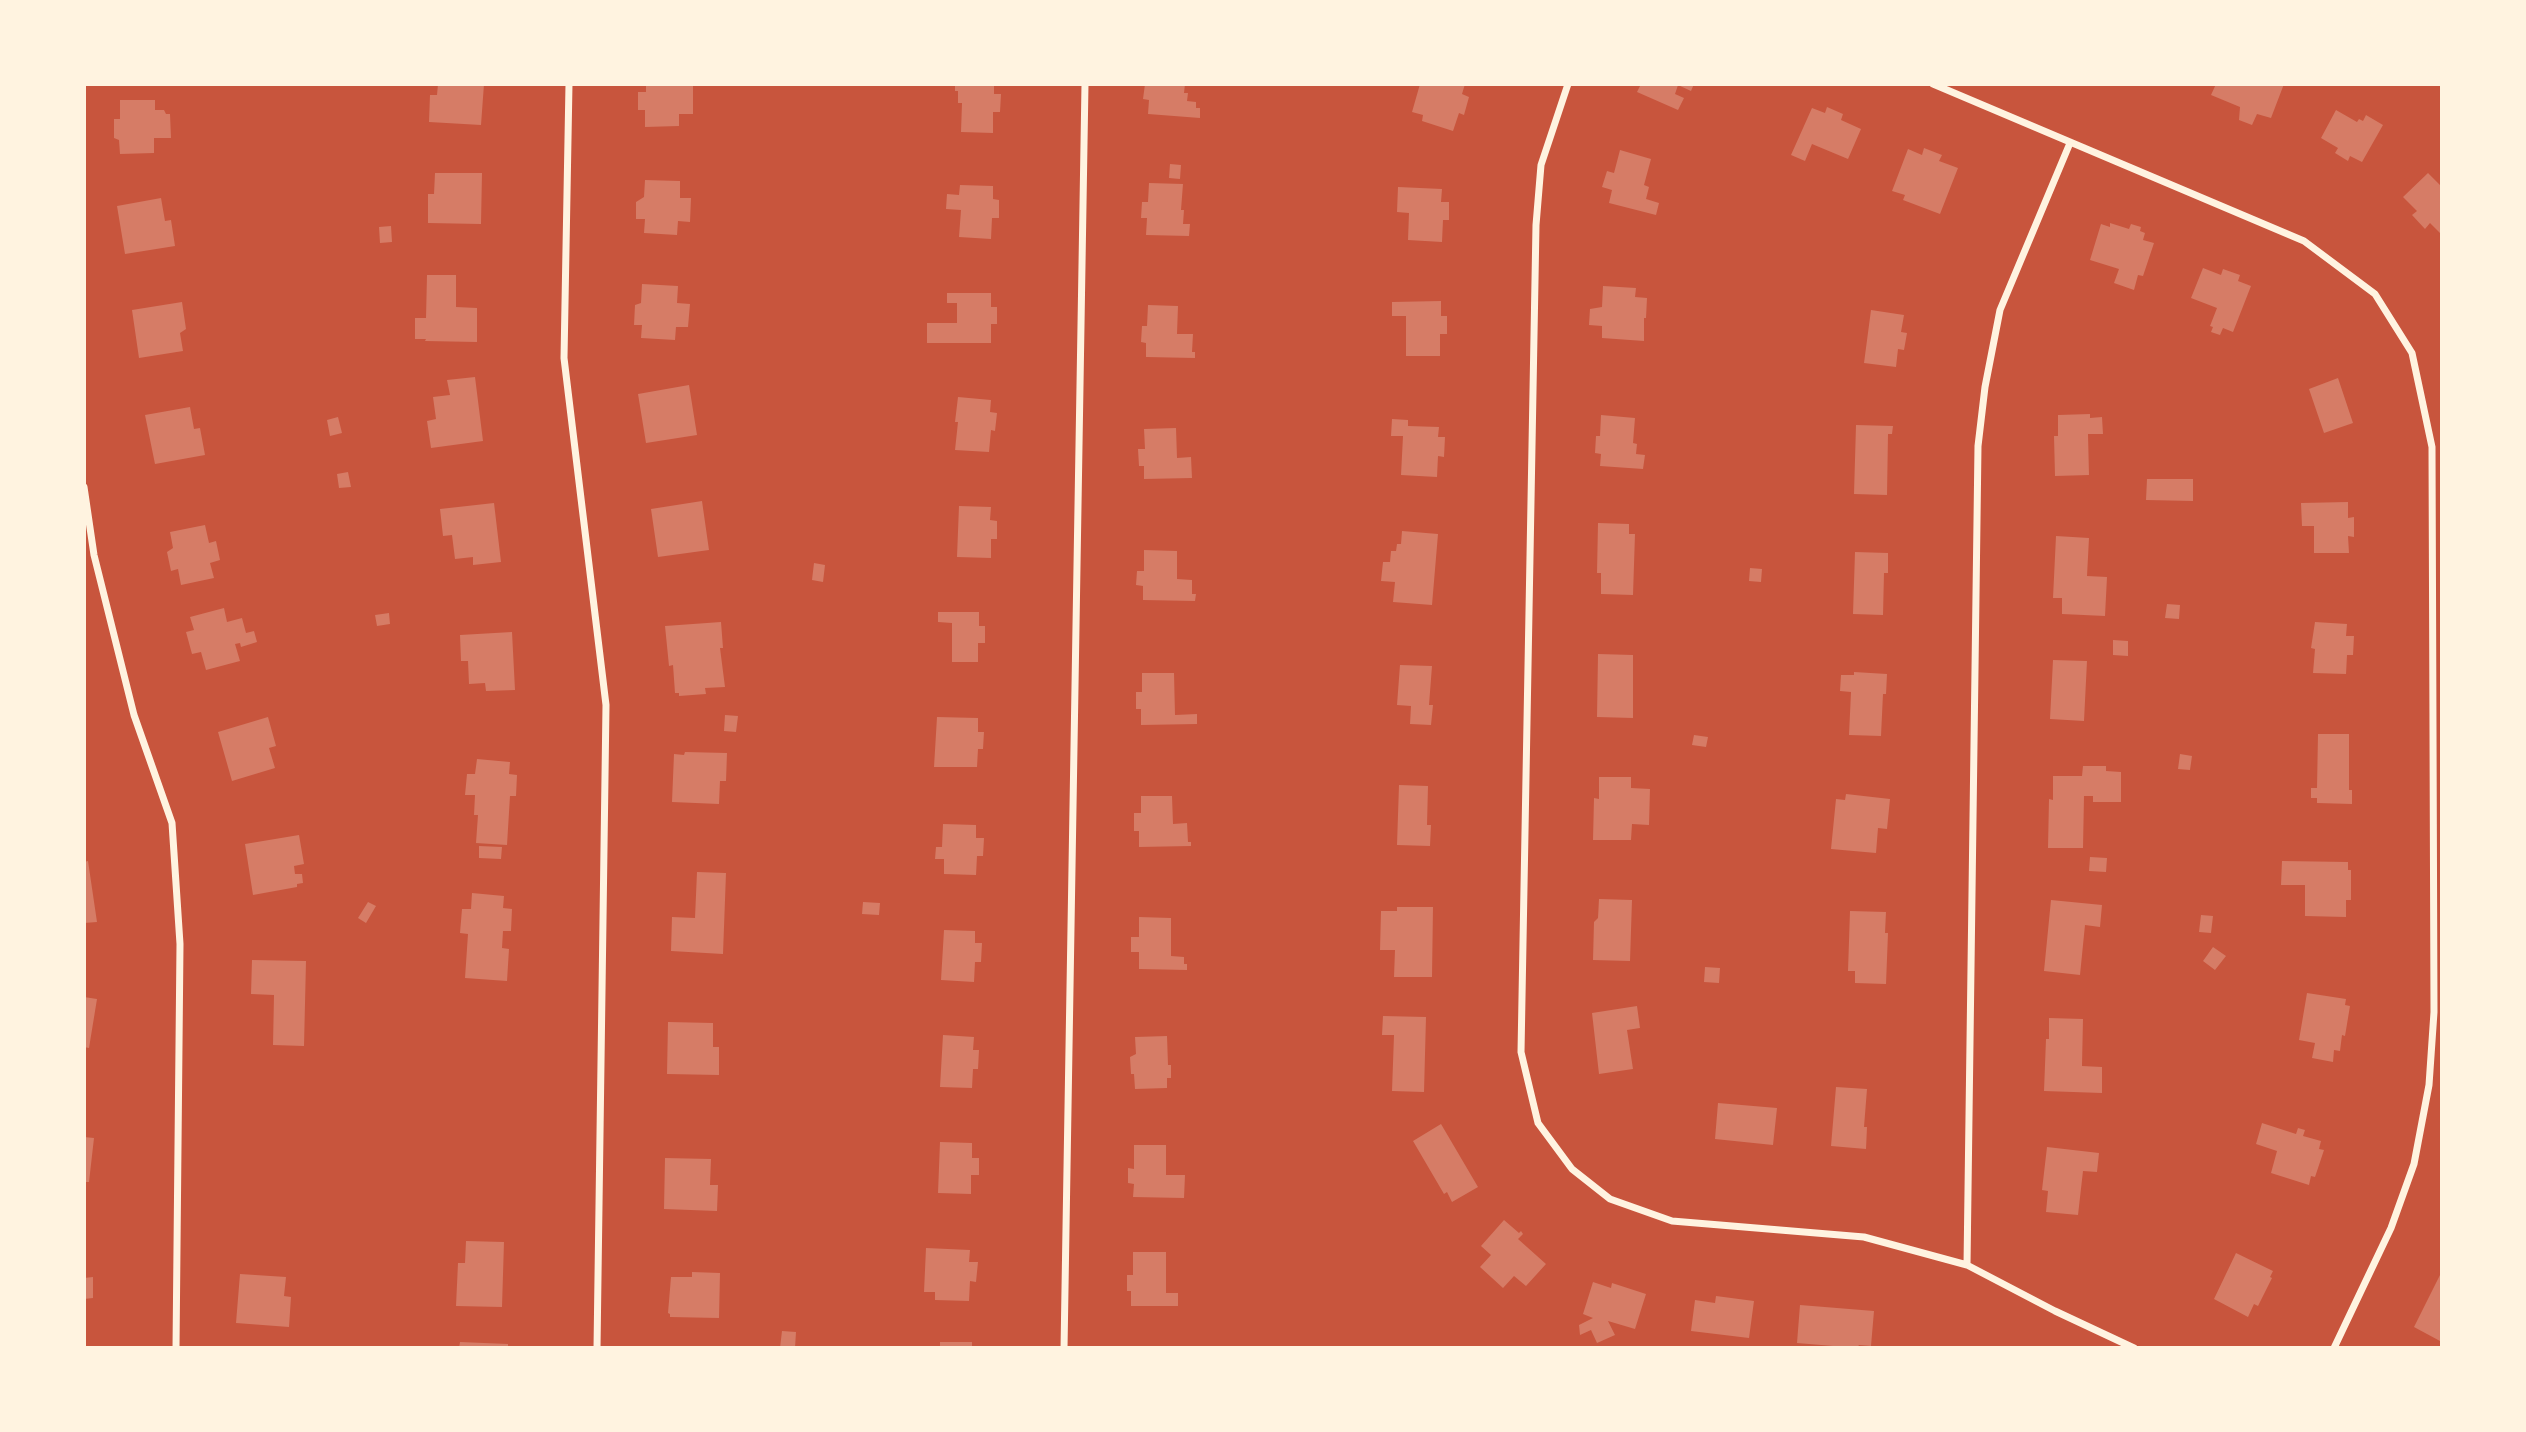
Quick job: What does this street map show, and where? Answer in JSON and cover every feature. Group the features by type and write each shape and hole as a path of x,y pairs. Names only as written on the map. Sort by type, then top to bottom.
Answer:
{"street":[{"path":"569,84 564,358 606,705 597,1348"},
{"path":"1064,1348 1085,84"},
{"path":"1568,84 1541,165 1535,225 1521,1052 1538,1124 1572,1169 1610,1199 1672,1221 1864,1237 1967,1265 2134,1348"},
{"path":"1933,84 2304,241 2375,294 2413,353 2432,447 2434,1012 2429,1085 2414,1164 2392,1228 2334,1348"},
{"path":"1967,1265 1978,446 1985,387 2000,310 2070,143"},
{"path":"84,487 94,555 134,715 172,824 180,944 176,1348"}],"building":[{"path":"438,84 484,84 481,125 429,122 430,95 437,95"},
{"path":"646,84 693,84 693,114 679,114 679,126 645,127 645,110 638,110 638,92 646,92"},
{"path":"955,84 994,84 994,94 1001,94 1000,112 993,112 993,133 961,132 962,103 958,103"},
{"path":"1145,84 1185,84 1187,101 1196,102 1196,108 1200,108 1200,118 1148,114 1149,100 1143,99"},
{"path":"1420,84 1465,84 1462,94 1469,97 1464,115 1459,113 1453,131 1422,121 1423,115 1412,112"},
{"path":"1641,84 1694,84 1691,91 1678,85 1675,94 1684,98 1678,110 1637,92"},
{"path":"2216,84 2284,84 2271,118 2257,114 2252,125 2239,120 2240,107 2211,95"},
{"path":"120,100 155,100 155,110 164,110 166,114 170,114 171,138 154,138 154,153 120,154 119,140 114,138 114,119 120,119"},
{"path":"1827,107 1843,114 1841,120 1861,129 1848,159 1812,144 1805,161 1791,155 1812,108 1825,113"},
{"path":"2336,110 2357,122 2359,119 2363,121 2366,115 2383,125 2362,162 2350,156 2348,161 2335,153 2338,148 2321,138"},
{"path":"1924,148 1942,155 1939,161 1958,168 1940,214 1903,200 1905,195 1892,191 1908,149 1922,155"},
{"path":"1620,150 1651,159 1644,185 1649,187 1646,199 1659,203 1656,215 1609,203 1612,190 1602,187 1607,171 1614,173"},
{"path":"1170,164 1181,165 1180,179 1169,178"},
{"path":"435,173 482,173 481,224 428,223 428,194 434,194"},
{"path":"2428,173 2442,187 2442,235 2430,223 2425,229 2412,215 2417,211 2403,197"},
{"path":"645,180 680,181 680,198 691,198 690,222 678,221 677,235 644,233 645,219 636,219 636,202 644,197"},
{"path":"1149,183 1183,184 1181,210 1184,210 1183,224 1190,224 1189,236 1146,235 1147,218 1141,218 1142,202 1148,202"},
{"path":"960,185 993,186 993,199 999,200 999,218 992,218 991,239 959,237 961,210 946,209 947,194 959,195"},
{"path":"1398,187 1442,189 1441,202 1449,202 1449,220 1443,220 1442,242 1408,240 1409,213 1397,212"},
{"path":"161,198 165,221 171,220 175,246 125,254 117,206"},
{"path":"2110,223 2129,229 2131,224 2141,227 2140,231 2145,233 2143,240 2154,243 2143,276 2138,275 2134,290 2114,283 2119,269 2090,260 2101,224 2110,227"},
{"path":"391,226 392,242 380,243 379,227"},
{"path":"2203,268 2221,275 2223,269 2240,275 2238,281 2251,286 2233,332 2223,328 2220,335 2211,332 2213,327 2210,326 2217,308 2191,298"},
{"path":"427,275 456,275 456,307 477,308 477,342 415,339 415,318 426,318"},
{"path":"642,284 678,286 677,303 690,304 688,327 676,327 675,340 641,338 642,325 634,325 635,305 641,303"},
{"path":"1603,286 1636,288 1635,297 1647,298 1644,341 1602,338 1602,326 1589,325 1590,309 1602,307"},
{"path":"947,293 991,293 991,307 997,307 997,324 991,324 991,343 927,343 927,323 957,323 957,303 947,303"},
{"path":"1441,301 1441,316 1447,316 1447,334 1440,334 1440,356 1406,356 1406,316 1392,316 1392,302"},
{"path":"182,302 186,329 180,333 183,351 139,358 132,310"},
{"path":"1148,305 1178,306 1177,334 1193,334 1192,352 1195,352 1195,358 1146,357 1146,343 1141,342 1142,326 1147,326"},
{"path":"1871,310 1904,315 1901,332 1907,333 1904,350 1898,349 1896,367 1864,363"},
{"path":"475,377 483,441 431,448 427,421 436,419 433,397 450,395 447,380"},
{"path":"2338,378 2353,423 2324,433 2309,389"},
{"path":"689,385 697,435 646,443 638,394"},
{"path":"958,397 991,400 990,412 997,413 995,431 991,430 989,452 955,450"},
{"path":"190,407 194,429 200,428 205,455 155,464 145,415"},
{"path":"2090,414 2090,418 2102,417 2103,434 2088,434 2089,475 2055,476 2054,436 2058,436 2058,415"},
{"path":"1601,415 1635,418 1633,443 1637,444 1636,454 1645,455 1643,469 1600,466 1601,454 1595,453 1596,436 1600,436"},
{"path":"338,417 342,433 330,436 327,420"},
{"path":"1392,419 1408,420 1408,426 1439,427 1438,437 1445,437 1444,457 1438,456 1437,477 1401,475 1403,436 1391,436"},
{"path":"1856,425 1893,426 1892,434 1888,434 1887,495 1854,494"},
{"path":"1176,428 1177,458 1191,457 1192,478 1144,479 1144,466 1139,466 1138,449 1145,449 1144,429"},
{"path":"348,472 351,487 339,488 337,474"},
{"path":"2147,479 2193,479 2193,501 2146,500"},
{"path":"702,501 709,550 658,557 651,509"},
{"path":"2348,502 2348,518 2354,517 2354,537 2348,536 2349,553 2314,553 2314,526 2302,526 2301,503"},
{"path":"494,503 501,562 473,565 473,557 455,559 452,535 443,536 440,509"},
{"path":"959,506 991,507 990,520 997,521 997,539 991,539 991,558 957,557"},
{"path":"1598,523 1629,524 1629,534 1635,534 1633,595 1601,594 1601,573 1597,573"},
{"path":"205,525 209,543 216,541 220,560 210,563 214,578 181,585 178,569 171,571 167,552 173,548 170,532"},
{"path":"1402,531 1438,534 1432,605 1393,602 1395,582 1381,581 1383,562 1390,562 1391,551 1396,551 1397,544 1401,544"},
{"path":"2056,536 2089,538 2087,576 2107,577 2105,616 2062,614 2062,598 2053,598"},
{"path":"1144,550 1177,551 1177,579 1192,580 1195,601 1143,600 1143,586 1136,585 1137,571 1144,571"},
{"path":"1855,552 1888,553 1888,573 1884,573 1883,615 1853,614"},
{"path":"814,563 825,565 823,582 812,580"},
{"path":"1750,568 1762,569 1761,582 1749,581"},
{"path":"2167,604 2180,605 2179,619 2165,618"},
{"path":"224,608 227,622 242,618 246,633 254,631 257,642 241,647 240,643 235,644 240,661 206,670 201,652 192,654 186,632 194,630 190,617"},
{"path":"938,612 979,612 979,626 985,626 985,643 978,643 978,662 952,662 952,623 938,622"},
{"path":"389,613 390,624 377,626 375,615"},
{"path":"721,622 723,648 720,648 725,687 705,688 706,694 679,696 679,693 675,693 673,665 669,666 665,626"},
{"path":"2315,622 2347,624 2346,636 2354,636 2353,655 2347,655 2346,674 2313,673 2315,649 2311,648"},
{"path":"512,632 515,690 486,691 485,683 469,684 468,661 461,661 460,635"},
{"path":"2113,640 2128,641 2128,656 2113,655"},
{"path":"1598,654 1633,655 1633,718 1597,717"},
{"path":"2053,660 2087,661 2084,721 2050,719"},
{"path":"1400,665 1432,666 1429,705 1433,705 1431,725 1410,724 1411,706 1397,705"},
{"path":"1854,672 1887,674 1881,736 1849,735 1851,692 1840,691 1841,675 1854,675"},
{"path":"1142,673 1174,673 1175,715 1197,714 1197,724 1141,725 1141,709 1136,709 1136,692 1142,692"},
{"path":"725,715 738,716 736,732 724,731"},
{"path":"268,717 276,746 269,748 275,768 232,781 218,732"},
{"path":"937,717 978,718 978,732 984,732 983,749 978,749 977,767 934,767"},
{"path":"2318,734 2349,734 2349,790 2352,790 2352,804 2317,803 2317,798 2311,798 2311,788 2317,788"},
{"path":"1694,735 1708,737 1706,747 1692,745"},
{"path":"685,752 727,753 726,781 720,781 719,804 672,802 674,754 684,755"},
{"path":"2180,754 2192,756 2190,770 2178,769"},
{"path":"477,759 510,762 509,774 517,775 516,796 510,796 507,845 476,843 478,815 474,815 475,795 465,795 467,774 475,774"},
{"path":"2083,766 2106,766 2106,771 2121,772 2121,802 2093,802 2093,796 2084,796 2083,848 2048,848 2049,799 2053,800 2053,776 2082,776"},
{"path":"1599,777 1631,777 1631,788 1650,789 1649,825 1632,824 1631,840 1593,840 1594,798 1599,799"},
{"path":"1399,785 1428,786 1427,825 1431,825 1430,846 1397,845"},
{"path":"1846,794 1890,799 1887,829 1878,828 1876,853 1831,849 1836,799 1845,800"},
{"path":"1141,796 1172,796 1173,824 1187,823 1188,842 1191,842 1191,846 1139,847 1139,831 1134,831 1134,813 1141,813"},
{"path":"943,824 976,825 976,838 984,838 983,856 977,856 976,875 944,874 944,859 935,859 936,847 942,847"},
{"path":"299,835 304,864 294,866 295,874 302,874 303,883 297,884 297,887 253,895 245,844"},
{"path":"479,846 502,847 501,859 479,858"},
{"path":"2090,857 2107,858 2106,872 2089,871"},
{"path":"88,861 97,922 84,923 84,862"},
{"path":"2282,861 2348,862 2348,870 2351,870 2351,900 2346,900 2346,917 2305,916 2305,885 2281,885"},
{"path":"697,872 726,873 723,954 671,951 672,917 695,918"},
{"path":"472,893 504,896 503,908 512,909 511,931 503,931 502,948 509,949 507,981 465,978 468,934 460,933 462,909 471,909"},
{"path":"1599,899 1632,900 1630,961 1593,960 1594,922 1598,918"},
{"path":"2051,900 2102,905 2100,927 2085,925 2080,975 2044,971"},
{"path":"368,902 376,906 366,923 358,918"},
{"path":"863,902 880,903 879,915 862,914"},
{"path":"1397,907 1433,907 1432,977 1394,977 1395,950 1380,950 1381,911 1397,911"},
{"path":"1850,911 1886,912 1886,984 1855,983 1855,971 1848,971"},
{"path":"2201,915 2213,916 2211,933 2199,932"},
{"path":"1139,917 1171,918 1171,956 1184,957 1187,970 1139,969 1139,952 1131,952 1131,937 1139,937"},
{"path":"944,930 975,931 975,943 982,943 981,962 975,962 974,982 941,980"},
{"path":"2213,947 2226,956 2215,970 2203,961"},
{"path":"252,960 306,961 304,1046 273,1045 274,995 251,994"},
{"path":"1705,967 1720,968 1719,983 1704,982"},
{"path":"2307,993 2346,999 2345,1005 2350,1006 2345,1036 2342,1035 2340,1051 2334,1050 2333,1062 2312,1058 2315,1043 2299,1040"},
{"path":"84,997 97,999 89,1048 84,1047"},
{"path":"1637,1006 1640,1028 1627,1030 1633,1069 1599,1074 1592,1013"},
{"path":"1383,1016 1426,1017 1424,1092 1392,1091 1394,1035 1382,1035"},
{"path":"2049,1018 2083,1019 2082,1066 2102,1067 2102,1093 2044,1091"},
{"path":"668,1022 713,1023 713,1047 719,1047 719,1075 667,1074"},
{"path":"943,1035 974,1037 973,1050 979,1050 978,1069 973,1069 972,1088 940,1087"},
{"path":"1167,1036 1171,1078 1167,1078 1167,1088 1135,1089 1130,1057 1136,1054 1135,1037"},
{"path":"1836,1087 1867,1089 1864,1127 1867,1127 1866,1149 1831,1146"},
{"path":"1718,1103 1777,1108 1773,1145 1715,1139"},
{"path":"2262,1123 2296,1134 2298,1128 2305,1130 2303,1136 2321,1141 2319,1149 2324,1150 2315,1177 2311,1176 2309,1185 2271,1173 2277,1151 2256,1144"},
{"path":"1441,1124 1478,1187 1452,1202 1447,1192 1444,1194 1413,1141"},
{"path":"84,1137 94,1138 89,1182 84,1182"},
{"path":"940,1142 972,1143 972,1158 979,1158 979,1175 971,1175 971,1194 938,1193"},
{"path":"1134,1145 1166,1145 1166,1175 1185,1175 1184,1198 1133,1197 1134,1184 1128,1183 1128,1168 1134,1169"},
{"path":"2047,1147 2099,1153 2097,1172 2083,1171 2078,1215 2046,1212 2048,1191 2042,1190"},
{"path":"665,1158 711,1159 710,1185 718,1185 717,1211 664,1209"},
{"path":"1504,1220 1519,1233 1521,1231 1523,1234 1518,1239 1546,1264 1526,1286 1514,1276 1503,1288 1480,1267 1491,1255 1481,1246"},
{"path":"466,1241 504,1242 502,1307 456,1306 458,1263 465,1263"},
{"path":"926,1248 970,1250 969,1262 978,1262 976,1282 970,1281 969,1301 935,1300 935,1292 924,1292"},
{"path":"1133,1252 1166,1252 1166,1293 1178,1293 1178,1306 1131,1306 1127,1275 1133,1275"},
{"path":"2236,1253 2273,1271 2258,1306 2254,1304 2248,1317 2214,1299"},
{"path":"2442,1271 2442,1337 2440,1341 2414,1327"},
{"path":"692,1272 720,1273 719,1318 670,1317 671,1277 692,1277"},
{"path":"240,1274 286,1277 284,1296 291,1297 289,1327 236,1323"},
{"path":"93,1277 93,1298 84,1299 84,1278"},
{"path":"1593,1282 1611,1288 1612,1283 1646,1294 1635,1329 1608,1321 1615,1335 1597,1343 1591,1330 1580,1335 1579,1325 1593,1318 1583,1314"},
{"path":"1716,1296 1754,1301 1749,1338 1691,1331 1695,1300 1715,1303"},
{"path":"1800,1305 1874,1311 1871,1346 1859,1345 1857,1348 1797,1343"},
{"path":"782,1331 796,1332 795,1348 780,1348"},
{"path":"460,1342 508,1344 508,1348 459,1348"},
{"path":"940,1342 972,1342 972,1348 940,1348"}]}
